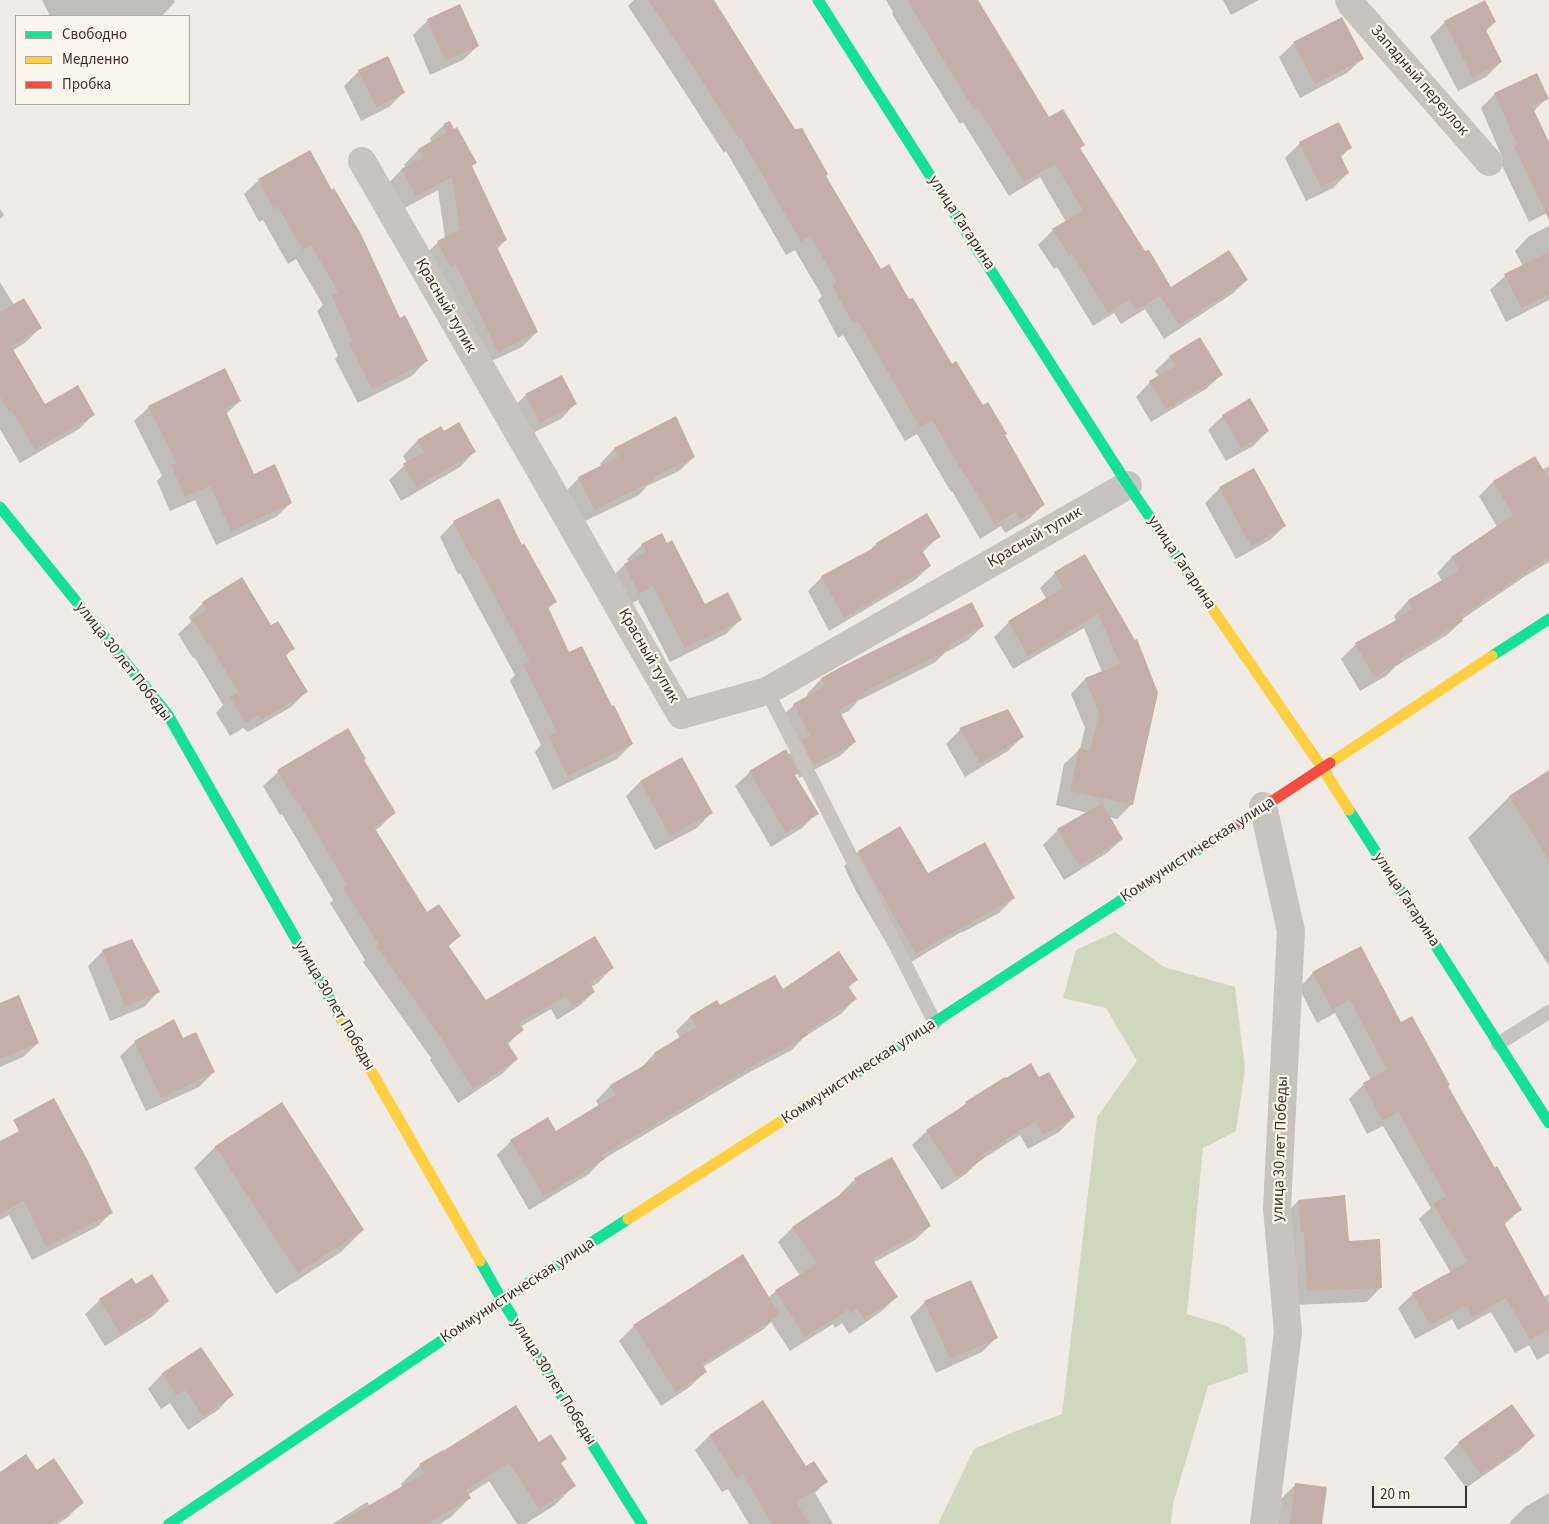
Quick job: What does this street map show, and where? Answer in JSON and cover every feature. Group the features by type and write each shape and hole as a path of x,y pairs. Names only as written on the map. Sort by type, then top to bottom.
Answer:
{"street":[{"name":"улица Гагарина","path":"818,0 1128,485 1323,769 1549,1123"},
{"name":"Западный переулок","path":"1349,0 1489,162"},
{"name":"Красный тупик","path":"362,161 681,715 767,691 1128,485"},
{"name":"улица 30 лет Победы","path":"0,507 168,716 502,1300 642,1524"},
{"name":"Коммунистическая улица","path":"169,1524 502,1300 935,1023 1549,619"},
{"name":"улица 30 лет Победы","path":"1264,806 1291,931 1277,1208 1288,1332 1264,1524"}],"lane":[{"path":"767,691 935,1023"},
{"path":"1498,1044 1549,1012"}],"green space":[{"path":"1115,932 1164,967 1235,987 1245,1069 1236,1131 1203,1148 1187,1314 1227,1326 1245,1338 1248,1372 1208,1386 1173,1504 1171,1524 938,1524 974,1449 1062,1414 1097,1117 1137,1061 1106,1008 1063,998 1076,950"}],"building":[{"path":"648,0 714,0 795,129 802,128 828,174 826,176 881,269 889,264 909,299 913,298 952,364 956,361 983,405 988,402 1045,505 1020,519 1016,512 995,525 932,420 920,427 858,321 853,324 832,285 837,282 810,236 801,242 741,138 739,139"},
{"path":"907,0 978,0 1049,117 1063,109 1085,145 1080,148 1145,251 1149,250 1171,287 1229,250 1248,280 1179,325 1160,296 1136,310 1129,300 1108,313 1072,254 1069,256 1052,229 1083,210 1055,164 1024,182 978,108 974,110"},
{"path":"1485,0 1496,22 1485,28 1502,62 1473,78 1444,21"},
{"path":"460,4 479,46 445,61 427,19"},
{"path":"1342,17 1364,59 1315,84 1293,42"},
{"path":"388,56 405,93 376,107 358,70"},
{"path":"1537,73 1549,99 1532,106 1549,142 1549,220 1514,146 1517,144 1494,93"},
{"path":"450,121 454,129 457,127 477,163 472,166 507,240 496,245 538,332 498,352 456,265 451,268 437,241 460,230 452,177 416,196 401,169 423,158 418,149 446,133 444,123"},
{"path":"1339,122 1352,148 1340,154 1349,173 1321,187 1299,142"},
{"path":"310,150 332,190 334,188 361,234 400,318 405,315 428,361 372,389 349,343 353,342 331,295 338,292 311,245 303,250 278,207 274,209 258,179"},
{"path":"1549,252 1549,294 1521,308 1504,274"},
{"path":"24,298 42,328 11,346 45,404 78,385 95,415 35,450 12,410 9,412 0,397 0,312"},
{"path":"1200,337 1223,375 1166,409 1149,381 1175,366 1169,356"},
{"path":"225,368 241,401 225,409 254,474 275,464 292,503 231,531 210,486 185,497 171,465 177,463 148,406"},
{"path":"562,375 577,404 540,423 525,394"},
{"path":"1250,398 1269,431 1241,448 1222,415"},
{"path":"676,416 695,457 653,477 655,480 594,510 578,477 618,457 614,448"},
{"path":"459,422 476,452 416,487 403,464 424,452 417,440 441,426 444,431"},
{"path":"1535,456 1549,479 1549,557 1461,616 1463,621 1400,659 1402,662 1374,677 1355,643 1400,618 1399,616 1412,609 1408,600 1459,570 1451,557 1513,515 1493,481"},
{"path":"1254,468 1286,526 1251,546 1219,487"},
{"path":"499,498 522,545 524,543 557,602 548,607 569,652 582,646 633,744 567,776 549,736 557,732 523,665 530,662 453,521"},
{"path":"927,513 941,537 921,548 931,566 844,618 821,576 877,546 876,543"},
{"path":"662,533 667,543 672,540 705,604 728,592 742,620 685,648 653,586 639,594 624,564 645,552 641,544"},
{"path":"1085,554 1135,640 1137,639 1158,693 1133,805 1070,791 1079,748 1090,751 1099,713 1085,678 1120,664 1098,614 1028,656 1008,621 1063,588 1054,572"},
{"path":"242,577 271,625 278,621 295,649 285,654 308,692 263,719 258,715 245,723 230,697 238,692 210,644 208,645 192,619 207,610 202,602"},
{"path":"972,602 984,626 948,645 950,649 863,692 865,696 839,710 856,742 814,765 801,740 810,735 793,704 825,686 821,678"},
{"path":"1008,709 1024,737 980,763 959,728"},
{"path":"348,728 366,759 364,760 396,813 374,827 427,912 439,904 461,936 448,945 486,1000 595,936 614,968 590,983 595,992 572,1006 566,996 519,1023 524,1030 507,1042 518,1059 473,1089 445,1043 377,947 379,945 343,888 347,885 277,770"},
{"path":"786,749 799,773 795,775 819,814 786,833 749,771"},
{"path":"682,757 713,813 670,836 640,781"},
{"path":"1549,770 1549,860 1509,796"},
{"path":"1102,803 1123,839 1079,866 1057,829"},
{"path":"900,826 928,873 985,842 1015,898 916,954 858,851"},
{"path":"132,939 160,992 125,1007 102,950"},
{"path":"1361,946 1401,1022 1412,1016 1450,1085 1448,1086 1495,1168 1497,1166 1522,1210 1503,1221 1549,1305 1549,1329 1530,1340 1506,1298 1472,1317 1467,1305 1430,1325 1412,1293 1468,1262 1433,1204 1446,1196 1398,1112 1382,1121 1363,1083 1387,1070 1350,1000 1332,1009 1312,972"},
{"path":"839,951 858,980 848,986 857,999 806,1032 808,1035 602,1155 605,1159 544,1196 510,1140 548,1117 556,1131 615,1095 610,1085 657,1058 654,1053 696,1027 690,1016 717,1000 720,1005 775,975 783,989"},
{"path":"19,995 39,1043 0,1059 0,1003"},
{"path":"174,1019 183,1038 196,1032 215,1072 161,1098 134,1041"},
{"path":"1031,1063 1039,1077 1049,1072 1075,1117 1043,1135 1035,1121 981,1156 983,1159 957,1177 926,1130 966,1104 965,1102"},
{"path":"54,1098 113,1213 46,1247 24,1201 0,1214 0,1141 19,1131 13,1120"},
{"path":"282,1102 364,1230 298,1273 215,1146"},
{"path":"892,1157 931,1226 872,1259 898,1297 864,1320 857,1309 850,1314 848,1310 805,1337 775,1290 817,1264 792,1227 857,1183 854,1178"},
{"path":"1345,1195 1349,1241 1380,1239 1382,1288 1307,1291 1304,1232 1301,1232 1298,1200"},
{"path":"743,1254 780,1315 702,1364 707,1372 676,1392 633,1325"},
{"path":"152,1274 169,1301 120,1333 99,1299 132,1278 136,1284"},
{"path":"971,1280 998,1338 950,1359 924,1301"},
{"path":"201,1347 234,1395 203,1416 185,1390 176,1395 162,1373"},
{"path":"763,1400 806,1466 814,1461 828,1482 796,1502 809,1524 772,1524 743,1475 737,1478 709,1435"},
{"path":"1512,1404 1535,1436 1481,1475 1458,1442"},
{"path":"516,1405 539,1442 551,1434 567,1459 561,1463 576,1486 539,1509 509,1463 466,1490 471,1498 427,1524 337,1524 425,1473 419,1464"},
{"path":"26,1454 37,1470 54,1458 84,1503 52,1524 0,1524 0,1472"},
{"path":"1295,1483 1327,1487 1322,1524 1290,1524"}],"traffic: fast":[{"path":"818,0 1128,485 1194,582"},
{"path":"0,507 168,715 342,1020"},
{"path":"1492,656 1549,619"},
{"path":"1349,810 1549,1123"},
{"path":"843,1082 1207,844"},
{"path":"169,1524 502,1300 628,1219"},
{"path":"480,1261 502,1300 642,1524"}],"traffic: slow":[{"path":"1194,582 1323,769 1349,810"},
{"path":"1330,763 1492,656"},
{"path":"342,1020 480,1261"},
{"path":"628,1219 843,1082"}],"traffic: jam":[{"path":"1207,844 1330,763"}]}
